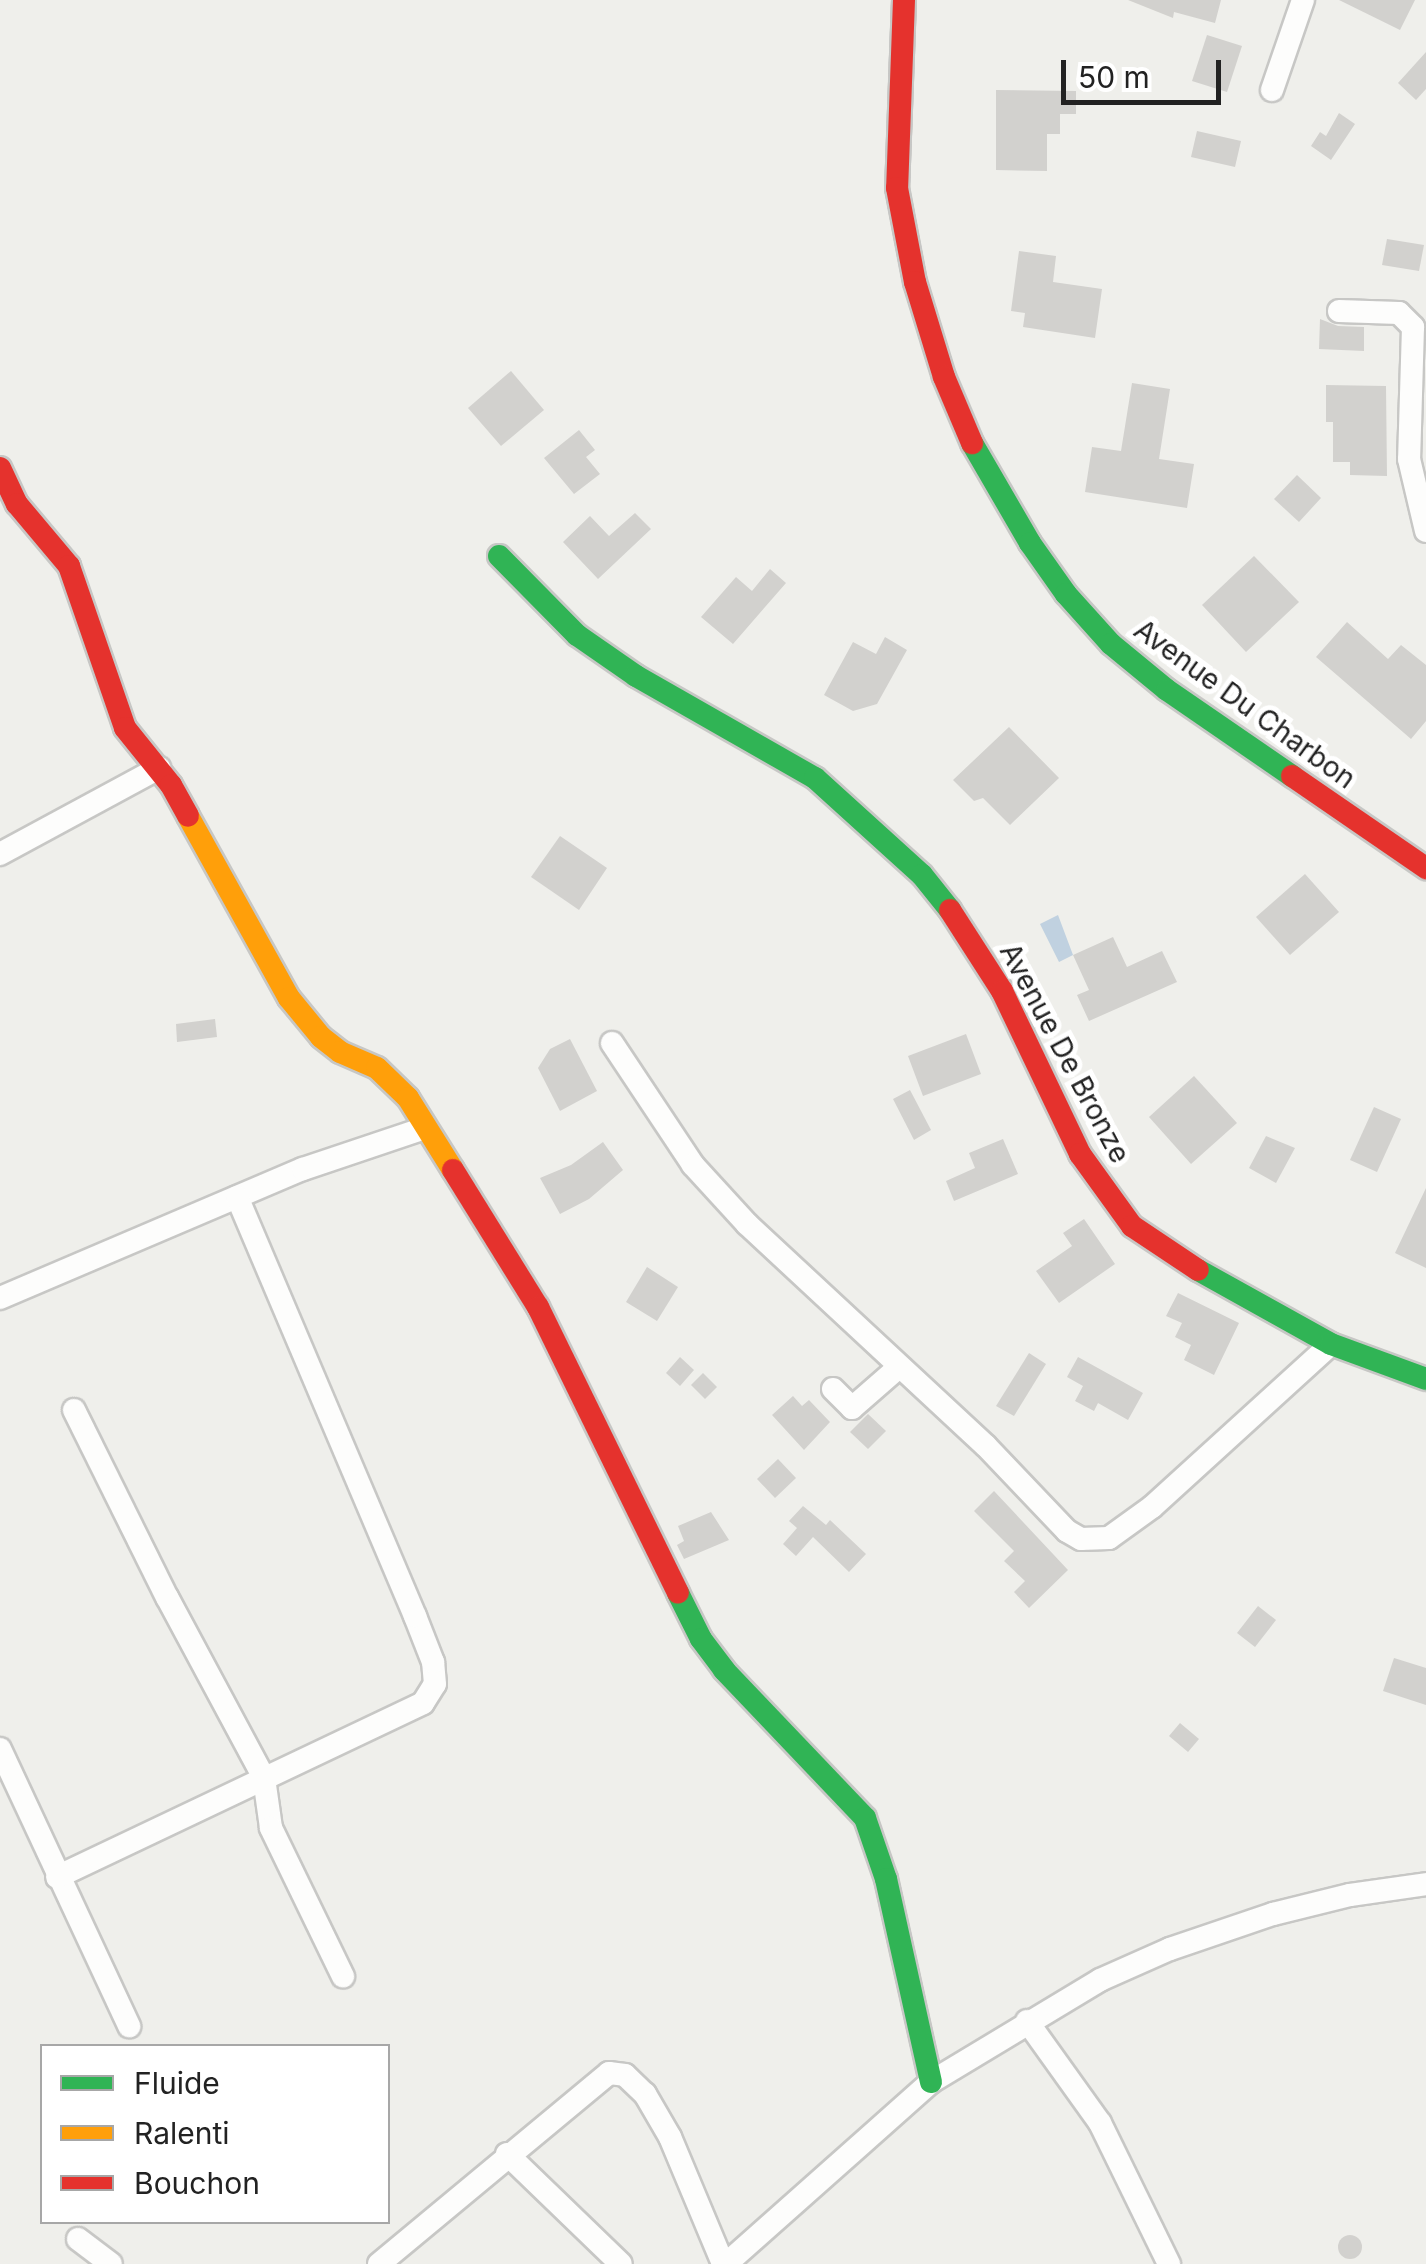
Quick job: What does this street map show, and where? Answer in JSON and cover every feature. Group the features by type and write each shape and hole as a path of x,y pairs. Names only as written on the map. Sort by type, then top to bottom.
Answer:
{"street":[{"name":"Avenue Du Charbon","path":"904,0 897,188 915,282 944,377 973,445 1030,542 1066,594 1111,644 1240,744 1426,868"},
{"path":"1272,90 1304,0"},
{"path":"1339,311 1399,313 1413,327 1408,459 1426,531"},
{"path":"0,468 17,504 69,566 124,728 159,768 289,998 340,1052 391,1080 425,1128 554,1335 702,1639 724,1670 864,1818 886,1879 931,2082"},
{"name":"Avenue De Bronze","path":"499,556 576,635 636,676 815,778 922,875 966,931 1002,991 1080,1154 1132,1226 1177,1259 1331,1344 1426,1380"},
{"path":"0,854 159,768"},
{"path":"612,1043 693,1165 747,1224 986,1446 1067,1530 1098,1542 1165,1495 1331,1344"},
{"path":"0,1298 303,1169 425,1128"},
{"path":"57,1877 423,1703 435,1684 433,1662 415,1616 237,1197"},
{"path":"834,1390 852,1408 900,1367"},
{"path":"74,1410 167,1598 264,1778 271,1828 343,1976"},
{"path":"0,1749 128,2026"},
{"path":"380,2264 507,2154 609,2074 625,2075 645,2094 670,2138 724,2264 931,2082 1026,2021 1100,1980 1170,1949 1331,1900 1426,1884"},
{"path":"1026,2021 1100,2123 1169,2264"},
{"path":"507,2154 622,2264"},
{"path":"78,2239 111,2264"}],"water":[{"path":"1058,915 1073,955 1059,962 1040,924"}],"building":[{"path":"1128,0 1221,0 1215,23 1174,12 1173,18"},
{"path":"1339,0 1415,0 1400,30"},
{"path":"1207,35 1242,46 1227,92 1192,81"},
{"path":"1426,52 1426,89 1416,100 1398,83"},
{"path":"996,90 1076,91 1076,114 1060,114 1060,134 1047,134 1047,171 996,170"},
{"path":"1339,113 1355,124 1331,160 1311,146 1320,132 1326,136"},
{"path":"1197,131 1241,141 1235,167 1191,157"},
{"path":"1387,239 1424,245 1419,271 1382,265"},
{"path":"1019,251 1056,256 1053,282 1102,289 1095,338 1023,327 1025,313 1011,311"},
{"path":"1320,319 1338,326 1364,327 1364,351 1319,349"},
{"path":"511,371 544,410 501,446 468,408"},
{"path":"1132,383 1170,389 1159,459 1194,464 1187,508 1085,492 1092,447 1121,451"},
{"path":"1326,385 1386,386 1387,476 1350,475 1350,462 1333,462 1333,422 1326,422"},
{"path":"579,430 595,450 586,457 600,474 574,494 544,458"},
{"path":"1297,475 1321,498 1299,522 1274,499"},
{"path":"635,513 651,529 598,579 563,542 590,516 609,536"},
{"path":"1254,556 1299,602 1246,652 1202,605"},
{"path":"770,569 786,583 733,644 701,617 736,577 752,591"},
{"path":"1347,622 1388,659 1401,645 1426,665 1426,721 1411,739 1316,657"},
{"path":"885,637 907,650 877,704 853,711 824,695 853,642 876,654"},
{"path":"1009,727 1059,778 1010,825 983,798 974,801 953,780"},
{"path":"560,836 607,868 579,910 531,877"},
{"path":"1305,874 1339,912 1290,955 1256,917"},
{"path":"1113,937 1127,967 1162,951 1177,982 1089,1021 1077,995 1089,990 1073,955"},
{"path":"215,1019 217,1037 177,1042 176,1024"},
{"path":"966,1034 981,1074 923,1096 908,1056"},
{"path":"570,1039 597,1091 560,1111 538,1068 550,1049"},
{"path":"1194,1076 1237,1123 1191,1164 1149,1117"},
{"path":"910,1090 931,1130 914,1140 893,1099"},
{"path":"1374,1107 1401,1119 1377,1172 1350,1160"},
{"path":"1266,1136 1295,1148 1276,1183 1249,1168"},
{"path":"1003,1139 1018,1174 954,1201 946,1181 975,1168 969,1153"},
{"path":"603,1142 623,1170 589,1199 560,1214 540,1178 571,1165"},
{"path":"1426,1188 1426,1268 1395,1253"},
{"path":"1084,1219 1115,1264 1059,1303 1036,1271 1072,1246 1063,1233"},
{"path":"647,1267 678,1287 657,1321 626,1302"},
{"path":"1178,1293 1239,1323 1214,1375 1184,1360 1191,1345 1175,1337 1182,1323 1166,1316"},
{"path":"1029,1353 1046,1364 1014,1416 996,1406"},
{"path":"680,1357 694,1370 680,1386 666,1373"},
{"path":"1078,1357 1143,1393 1128,1420 1098,1403 1094,1411 1075,1401 1083,1386 1067,1377"},
{"path":"703,1373 717,1387 705,1399 691,1385"},
{"path":"793,1396 802,1406 809,1400 830,1422 804,1450 772,1415"},
{"path":"868,1414 886,1431 868,1449 850,1432"},
{"path":"778,1459 796,1478 775,1498 757,1479"},
{"path":"994,1491 1068,1570 1029,1608 1014,1592 1025,1581 1004,1561 1014,1551 974,1511"},
{"path":"803,1506 826,1525 830,1520 866,1554 849,1572 813,1537 796,1556 783,1544 797,1528 789,1521"},
{"path":"711,1512 729,1540 684,1559 677,1545 684,1541 678,1526"},
{"path":"1258,1606 1276,1620 1255,1647 1237,1633"},
{"path":"1394,1658 1426,1668 1426,1705 1383,1691"},
{"path":"1180,1723 1199,1739 1188,1752 1169,1736"},
{"path":"1350,2235 1362,2247 1350,2259 1338,2247"}],"traffic: fast":[{"path":"972,443 1030,543 1066,594 1111,644 1167,690 1292,776"},
{"path":"499,556 577,635 636,676 815,778 922,875 950,910"},
{"path":"1198,1270 1331,1344 1426,1379"},
{"path":"678,1593 701,1639 724,1670 865,1818 886,1879 931,2082"}],"traffic: slow":[{"path":"188,816 289,998 321,1037 340,1052 377,1068 408,1098 453,1170"}],"traffic: jam":[{"path":"904,0 897,188 915,282 944,377 972,443"},
{"path":"0,468 17,504 69,566 125,728 171,785 188,816"},
{"path":"1292,776 1426,868"},
{"path":"950,910 1002,991 1080,1154 1132,1226 1198,1270"},
{"path":"453,1170 538,1307 678,1593"}]}
